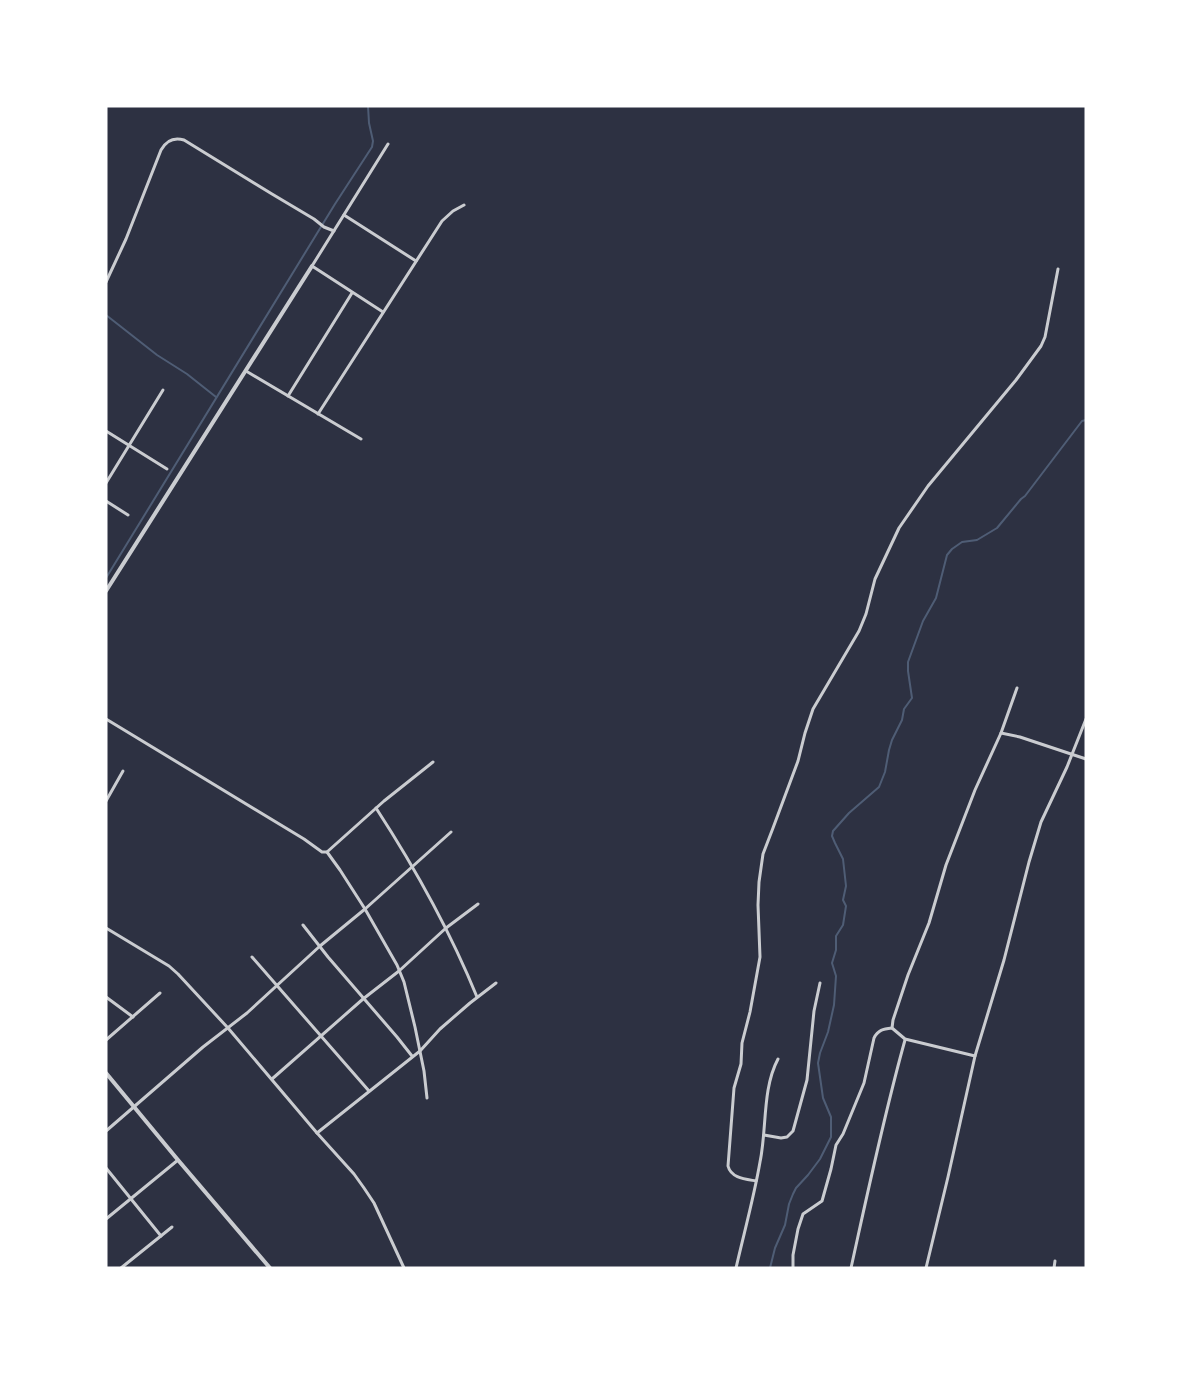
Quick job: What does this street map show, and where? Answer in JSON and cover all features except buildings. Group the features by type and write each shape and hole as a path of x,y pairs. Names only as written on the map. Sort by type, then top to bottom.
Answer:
{"street":[{"path":"106,282 126,239 161,150 165,144 178,138 314,218 324,227 334,231"},
{"path":"106,591 388,144"},
{"path":"318,414 442,221 453,210 464,205"},
{"path":"344,215 416,261"},
{"path":"312,266 383,312"},
{"path":"756,1181 733,1175 729,1172 728,1166 734,1088 741,1064 742,1043 760,957 758,905 763,854 798,761 813,709 859,631 866,614 875,579 899,528 928,486 1016,380 1041,346 1045,337 1058,269"},
{"path":"288,396 352,293"},
{"path":"246,371 361,439"},
{"path":"106,483 163,390"},
{"path":"106,431 167,469"},
{"path":"106,501 128,514"},
{"path":"892,1028 908,975 929,923 946,864 975,790 1001,733 1017,688"},
{"path":"106,718 304,839 322,852 327,852 376,808 433,762"},
{"path":"926,1268 976,1056 1004,960 1029,862 1041,822 1086,719"},
{"path":"1001,733 1020,737 1086,759"},
{"path":"106,802 123,771"},
{"path":"376,808 413,867 446,928 477,997"},
{"path":"106,1131 204,1047 247,1013 320,946 365,909 451,832"},
{"path":"327,852 365,909 404,982 420,1050 427,1098"},
{"path":"272,1079 399,971 446,928 478,904"},
{"path":"303,925 412,1056"},
{"path":"106,928 169,966 228,1028 354,1174 374,1203 404,1268"},
{"path":"252,957 369,1091"},
{"path":"317,1133 420,1050 440,1029 496,983"},
{"path":"764,1135 781,1138 787,1137 793,1131 807,1080 811,1029 820,983"},
{"path":"106,1040 160,993"},
{"path":"106,997 133,1017"},
{"path":"892,1028 905,1039 976,1056"},
{"path":"793,1268 793,1255 798,1229 804,1214 822,1201 836,1145 853,1114 864,1083 874,1038 877,1032 892,1028"},
{"path":"852,1268 882,1131 905,1039"},
{"path":"736,1268 761,1161 770,1081 778,1059"},
{"path":"106,1073 270,1268"},
{"path":"106,1220 178,1160"},
{"path":"106,1168 161,1236"},
{"path":"121,1268 172,1227"},
{"path":"1054,1268 1055,1262"}],"waterway":[{"path":"106,578 335,204 372,147 373,141 368,106"},
{"path":"106,315 157,355 187,374 216,397"},
{"path":"770,1268 775,1248 785,1225 793,1194 820,1159 831,1137 831,1117 823,1098 818,1063 834,1005 836,976 832,963 836,950 836,936 843,925 846,906 843,900 846,886 843,859 832,836 833,831 849,813 879,787 885,772 892,740 902,720 904,709 912,698 908,662 923,621 936,598 947,555 962,542 977,540 997,528 1025,496 1082,421 1086,420"}]}
